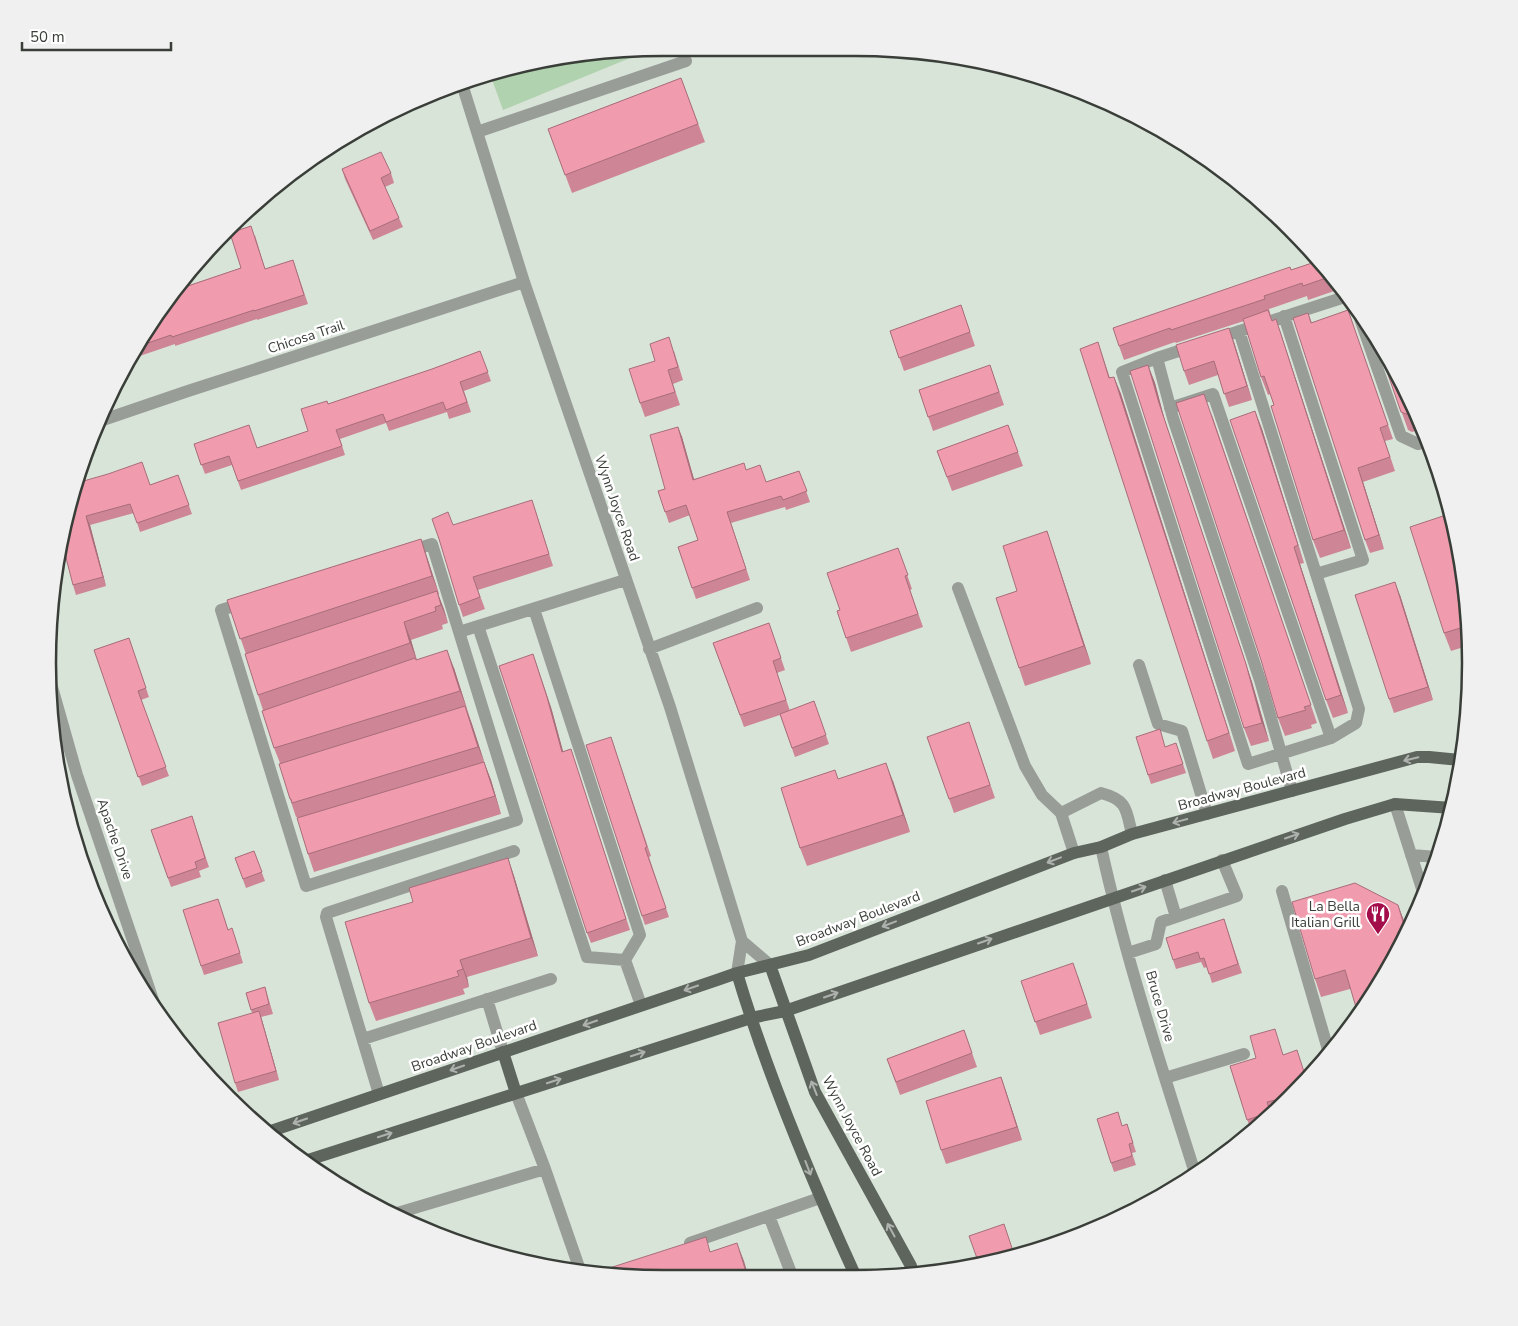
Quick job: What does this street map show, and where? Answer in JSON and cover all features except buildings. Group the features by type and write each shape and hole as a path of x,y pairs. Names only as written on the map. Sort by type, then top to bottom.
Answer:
{"main road":[{"name":"Broadway Boulevard","path":"276,1129 738,973 809,955 1074,852 1101,847 1132,834 1417,757 1454,759"},
{"path":"314,1158 751,1018 785,1011 1345,819 1395,804 1444,807"},
{"name":"Wynn Joyce Road","path":"770,965 815,1092 911,1267"},
{"name":"Wynn Joyce Road","path":"738,973 751,1018 820,1198 853,1270"},
{"path":"503,1052 516,1093"}],"street":[{"path":"477,132 686,61"},
{"name":"Wynn Joyce Road","path":"464,90 524,282 670,707 742,941 738,973"},
{"name":"Chicosa Trail","path":"108,418 188,390 524,282"},
{"path":"1239,331 1261,414 1316,574 1359,709 1356,723 1331,738 1248,764 1122,372 1157,358 1284,316 1339,299"},
{"path":"1284,316 1363,560 1316,574"},
{"path":"1367,339 1401,436 1418,444 1421,443"},
{"path":"1157,358 1170,408 1260,680 1292,791"},
{"path":"1170,408 1213,394 1228,425 1331,738"},
{"path":"432,544 444,601 459,632 461,655 479,714 496,769 517,820 306,886 294,831 243,667 221,610 432,544"},
{"path":"459,632 625,580"},
{"path":"958,588 1025,766 1042,795 1061,813 1074,852"},
{"path":"649,649 757,608"},
{"path":"534,609 640,935 625,960"},
{"path":"478,626 587,957 625,960"},
{"path":"1140,664 1158,724 1182,732 1207,814"},
{"name":"Apache Drive","path":"59,710 77,775 146,978"},
{"path":"1061,813 1101,793 1114,797 1125,807 1132,834"},
{"path":"1395,804 1421,883"},
{"name":"Bruce Drive","path":"1101,847 1112,898 1193,1166"},
{"path":"379,1094 326,918 327,912 514,851"},
{"path":"1411,855 1430,857"},
{"path":"1128,953 1156,944 1161,922 1237,896 1222,860"},
{"path":"1164,880 1176,917"},
{"path":"1282,891 1325,1045"},
{"path":"742,941 770,965"},
{"path":"625,960 641,1005"},
{"path":"363,1039 551,979"},
{"path":"487,1000 503,1052"},
{"path":"1165,1078 1244,1054"},
{"path":"516,1093 578,1264"},
{"path":"404,1211 545,1169"},
{"path":"674,1248 820,1198"},
{"path":"769,1216 790,1270"}],"green space":[{"path":"631,58 503,110 492,81 584,61"}],"place":[{"name":"La Bella Italian Grill","path":"1378,935"}]}
